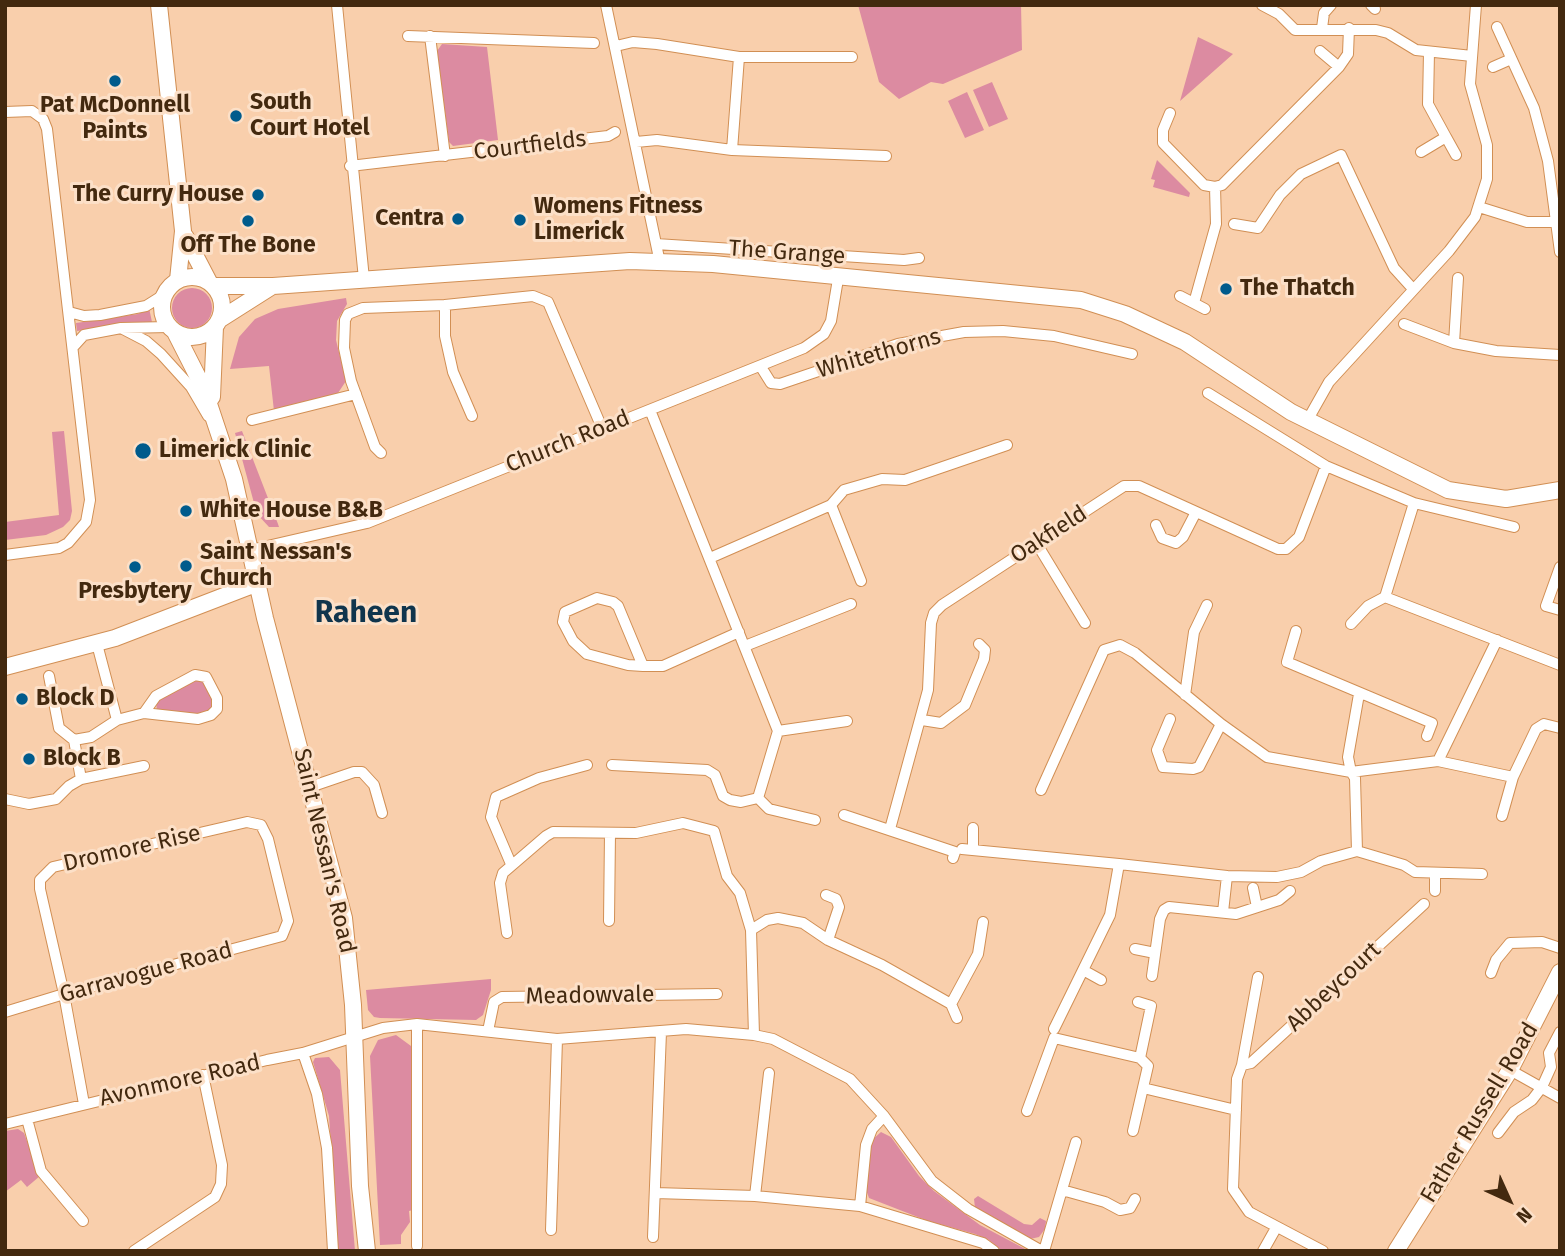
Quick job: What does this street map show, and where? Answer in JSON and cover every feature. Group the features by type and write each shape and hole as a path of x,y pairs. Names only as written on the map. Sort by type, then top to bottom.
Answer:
{"main road":[{"path":"159,5 183,231 178,281"},
{"path":"183,231 222,302 211,363 213,410"},
{"path":"213,410 195,366 162,309 165,294 178,281 196,277 212,284 273,286 589,264 713,264 838,279 1040,295 1101,306 1185,342 1307,421 1448,490 1506,499 1560,490"},
{"path":"172,330 193,338 273,286"},
{"name":"Saint Nessan's Road","path":"213,410 243,512 258,583 344,918 354,1037 360,1186 367,1251"},
{"path":"5,667 97,644 258,583"},
{"name":"Father Russell Road","path":"1396,1251 1510,1070 1560,972"}],"street":[{"path":"337,5 364,279"},
{"path":"606,5 660,263"},
{"path":"1262,5 1279,14 1296,30 1349,28 1388,33 1416,50 1472,56"},
{"path":"1322,28 1324,13 1331,5"},
{"path":"1307,421 1329,382 1464,234 1479,207 1487,179 1487,145 1470,84 1476,5"},
{"path":"1497,27 1509,60 1528,91 1548,161 1560,252"},
{"path":"1170,113 1163,130 1163,143 1205,186 1222,185 1339,67 1348,54 1349,28"},
{"path":"408,36 593,43"},
{"name":"Courtfields","path":"430,36 445,156"},
{"path":"616,46 633,42 657,44 739,57 852,57"},
{"path":"1321,51 1339,67"},
{"path":"1429,52 1428,104 1456,155"},
{"path":"732,150 739,57"},
{"path":"1493,66 1509,60"},
{"path":"5,112 26,109 36,113 46,123 90,500 86,522 76,537 58,548 5,555"},
{"name":"Courtfields","path":"351,166 608,136 615,132"},
{"path":"1421,152 1446,137"},
{"path":"636,142 657,140 732,150 886,156"},
{"path":"1234,224 1258,228 1280,194 1301,174 1341,155 1394,268 1413,289"},
{"path":"1548,161 1560,158"},
{"path":"1194,303 1216,224 1215,187"},
{"path":"1479,207 1527,222 1556,222"},
{"name":"The Grange","path":"656,244 904,260 919,258"},
{"path":"1454,343 1458,278"},
{"name":"Church Road","path":"250,550 367,523 804,348 824,334 835,308 838,279"},
{"path":"69,312 84,316 100,315 146,306 165,294"},
{"path":"381,453 375,447 356,394 344,348 345,320 348,314 363,308 445,305 533,296 548,302 602,428"},
{"path":"1180,296 1205,309"},
{"path":"445,305 445,336 453,372 472,416"},
{"path":"1404,324 1454,343 1496,351 1560,355"},
{"path":"74,346 84,335 121,328 172,330"},
{"path":"121,328 146,341 161,354 191,387 221,437"},
{"name":"Whitethorns","path":"761,367 771,383 780,384 898,344 964,332 1003,331 1054,336 1132,354"},
{"path":"1208,393 1326,466 1414,503 1514,527"},
{"path":"252,420 356,394"},
{"path":"650,410 778,731 758,798"},
{"path":"710,558 831,505 844,489 882,479 905,480 1007,445"},
{"name":"Oakfield","path":"890,829 929,690 934,613 1124,486 1139,486 1279,550 1286,549 1298,537 1326,466"},
{"path":"1352,624 1368,606 1385,597 1414,503"},
{"path":"831,505 861,581"},
{"path":"1156,525 1162,538 1176,543 1183,537 1196,512"},
{"path":"1037,544 1085,623"},
{"path":"1560,567 1555,596 1546,606 1560,610"},
{"path":"1385,597 1560,665"},
{"path":"643,666 618,606 597,598 565,612 563,622 573,641 587,654 607,662 643,666 663,666 739,632"},
{"path":"745,646 852,604"},
{"path":"1185,695 1194,632 1207,605"},
{"path":"1296,631 1287,662 1432,723 1427,736"},
{"path":"1438,761 1497,640"},
{"path":"97,644 117,720"},
{"path":"922,720 941,723 965,705 984,659 985,650 979,644"},
{"path":"1041,790 1104,650 1120,645 1135,653 1221,724 1267,757 1350,772 1438,761 1513,778"},
{"path":"49,676 59,728 75,740 91,737 117,720 144,713 198,719 211,715 217,709 218,698 208,679 199,674 156,696 144,713"},
{"path":"1357,851 1355,778 1350,772 1348,757 1359,694"},
{"path":"1170,719 1157,750 1163,767 1193,769 1199,766 1221,724"},
{"path":"778,731 847,721"},
{"path":"1502,816 1513,778 1536,729 1544,724 1560,728"},
{"path":"75,740 81,779"},
{"path":"60,758 76,755"},
{"path":"511,864 492,817 496,797 539,778 587,765"},
{"path":"612,765 707,770 715,775 723,796 730,800 741,802 758,798"},
{"path":"5,799 29,804 56,799 81,779 144,766"},
{"path":"310,788 354,772 362,772 374,786 382,813"},
{"path":"758,798 769,809 815,820"},
{"path":"844,814 955,852 953,858"},
{"name":"Dromore Rise","path":"84,1104 64,994 40,889 40,880 53,867 255,822 265,831 268,839 288,921 285,932"},
{"path":"507,933 500,883 503,873 553,832 655,831 683,822 714,831 727,876 740,893 751,930 754,1035"},
{"path":"974,828 967,849 1227,876 1277,877 1301,872 1321,861 1357,851 1404,865 1415,872 1482,874"},
{"path":"608,921 610,833"},
{"path":"1054,1029 1110,915 1119,864"},
{"path":"1435,873 1435,891"},
{"path":"1223,912 1227,876"},
{"path":"1253,888 1258,907"},
{"path":"1152,976 1160,919 1164,910 1170,907 1236,914 1279,900 1290,891"},
{"path":"826,895 836,899 839,907 828,940"},
{"name":"Abbeycourt","path":"1242,1065 1251,1063 1423,904"},
{"path":"751,930 767,920 789,918 882,965 950,1004 957,1018"},
{"path":"950,1004 978,954 983,922"},
{"name":"Garravogue Road","path":"5,1012 276,938 285,932"},
{"path":"1491,974 1503,949 1510,943 1542,942 1560,948"},
{"path":"1135,949 1155,953"},
{"path":"1083,970 1101,980"},
{"name":"Abbeycourt","path":"1258,978 1237,1079 1233,1189 1249,1212 1323,1251"},
{"name":"Meadowvale","path":"488,1031 494,1002 502,997 716,994"},
{"path":"1138,1002 1151,1006 1140,1058"},
{"path":"417,1024 417,1246"},
{"name":"Meadowvale","path":"354,1037 383,1028 417,1024 557,1039 686,1029 772,1039 850,1079 884,1116 918,1166 948,1195 993,1225 1043,1251 1076,1142"},
{"name":"Meadowvale","path":"653,1237 661,1032"},
{"path":"1498,1133 1514,1112 1532,1100 1542,1087 1551,1067 1549,1053 1560,1032"},
{"name":"Avonmore Road","path":"5,1124 203,1075 303,1054 354,1037"},
{"path":"1027,1111 1054,1038 1140,1058 1148,1066 1133,1131"},
{"name":"Meadowvale","path":"551,1230 557,1039"},
{"path":"303,1054 317,1094 327,1148 333,1251"},
{"path":"1510,1070 1560,1098"},
{"path":"755,1196 769,1073"},
{"path":"134,1251 215,1197 221,1184 222,1165 203,1075"},
{"path":"1143,1088 1236,1110"},
{"path":"860,1206 866,1144 873,1129 884,1116"},
{"path":"27,1119 41,1171 83,1221"},
{"path":"1062,1189 1105,1202 1120,1210 1130,1208 1135,1199"},
{"path":"655,1193 755,1196 860,1206 983,1243 994,1251"},
{"path":"1263,1251 1276,1228"}],"shaded area":[{"path":"858,5 1021,5 1022,50 943,84 931,82 899,99 879,82"},
{"path":"1198,37 1233,54 1180,101"},
{"path":"442,44 487,47 498,140 453,146 449,142 437,51"},
{"path":"992,82 1008,119 989,127 973,90"},
{"path":"967,92 984,130 965,138 948,101"},
{"path":"1157,160 1190,193 1189,197 1153,187 1155,180 1151,179"},
{"path":"192,288 200,289 206,294 211,300 211,316 206,322 200,327 192,328 184,327 178,322 173,316 172,308 173,300 178,294 184,289"},
{"path":"346,298 347,304 337,321 336,340 346,381 338,393 274,411 269,366 230,369 239,337 255,319 278,309"},
{"path":"149,308 152,322 77,331 76,323 138,314"},
{"path":"64,431 72,511 70,520 63,527 46,535 5,540 5,522 59,515 52,432"},
{"path":"242,431 279,527 269,527 257,514 235,433"},
{"path":"203,679 214,701 211,709 197,715 157,712 156,701 193,680"},
{"path":"491,979 491,990 483,1015 476,1020 380,1018 374,1017 368,1010 366,990"},
{"path":"396,1035 411,1046 413,1210 409,1211 410,1222 401,1235 401,1244 380,1245 370,1056 378,1040"},
{"path":"329,1057 340,1070 355,1251 338,1251 329,1116 313,1062 315,1058"},
{"path":"18,1129 24,1133 40,1176 27,1187 21,1180 5,1192 5,1131"},
{"path":"881,1132 891,1137 919,1176 934,1191 980,1225 1029,1251 1002,1251 989,1240 975,1234 928,1221 869,1198 865,1187 872,1140"},
{"path":"978,1196 1024,1224 1032,1225 1040,1218 1046,1221 1045,1229 1039,1237 1030,1239 975,1208 974,1199"}],"place":[{"name":"Pat McDonnell Paints","path":"115,81"},
{"name":"South Court Hotel","path":"236,116"},
{"name":"The Curry House","path":"258,195"},
{"name":"Centra","path":"458,219"},
{"name":"Womens Fitness Limerick","path":"520,220"},
{"name":"Off The Bone","path":"248,221"},
{"name":"The Thatch","path":"1226,289"},
{"name":"Limerick Clinic","path":"143,451"},
{"name":"White House B&B","path":"186,511"},
{"name":"Saint Nessan's Church","path":"186,566"},
{"name":"Presbytery","path":"135,567"},
{"name":"Block D","path":"22,699"},
{"name":"Block B","path":"29,759"}],"district":[{"name":"Raheen","path":"366,614"}]}
